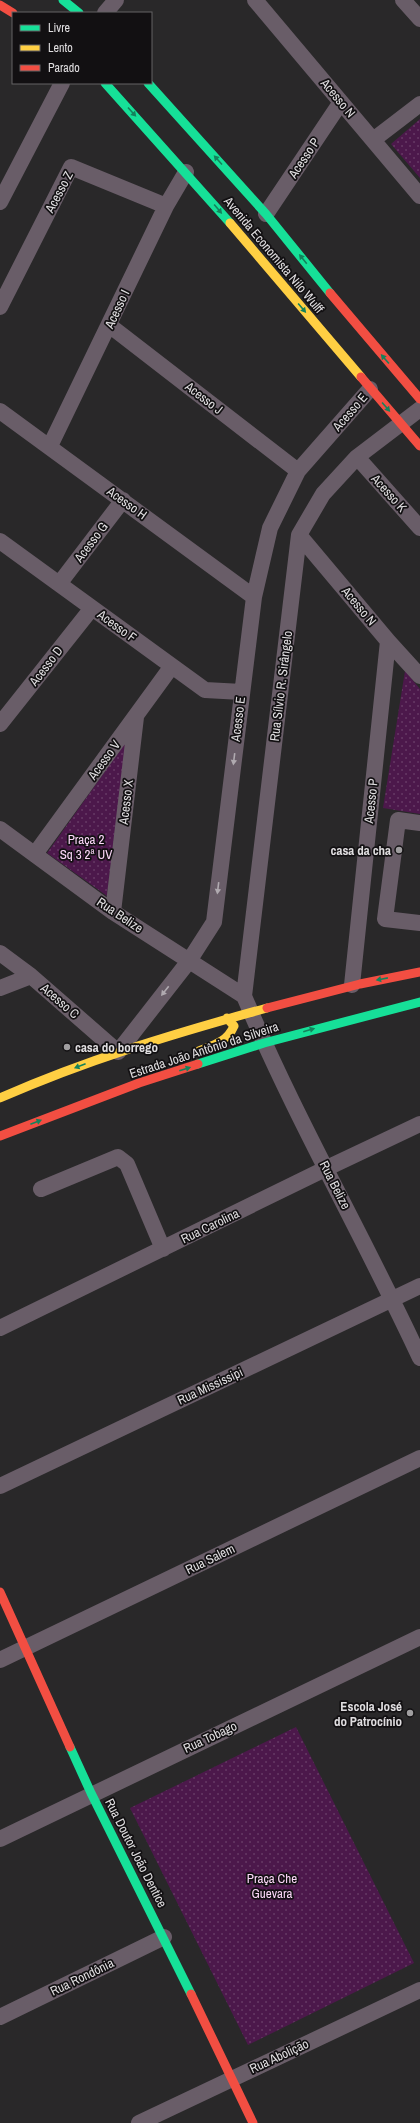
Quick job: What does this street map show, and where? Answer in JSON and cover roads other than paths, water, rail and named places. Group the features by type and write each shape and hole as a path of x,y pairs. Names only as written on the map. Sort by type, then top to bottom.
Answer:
{"street":[{"path":"63,0 79,12"},
{"path":"76,0 80,12"},
{"path":"107,12 116,0"},
{"name":"Acesso N","path":"255,0 420,196"},
{"path":"403,0 420,20"},
{"path":"0,5 12,12"},
{"path":"0,202 61,84"},
{"name":"Avenida Economista Nilo Wulff","path":"106,84 186,172 420,446"},
{"name":"Avenida Economista Nilo Wulff","path":"149,84 266,214 378,351 420,399"},
{"name":"Acesso P","path":"266,214 341,102"},
{"path":"373,140 420,104"},
{"name":"Acesso Z","path":"0,307 71,167 166,206"},
{"name":"Acesso I","path":"50,446 110,326 166,206 186,172"},
{"name":"Acesso J","path":"110,326 298,472"},
{"name":"Acesso E","path":"118,1052 189,960 214,922 254,597 270,528 298,472 370,389"},
{"name":"Rua Sílvio R. Sirângelo","path":"244,996 299,535 323,494 357,457 420,409"},
{"name":"Acesso H","path":"0,411 50,446 254,597"},
{"name":"Acesso K","path":"357,457 420,528"},
{"name":"Acesso G","path":"59,584 123,500"},
{"name":"Acesso N","path":"299,535 388,641 420,676"},
{"name":"Acesso F","path":"0,541 205,690 242,692"},
{"name":"Acesso D","path":"0,724 92,608"},
{"name":"Acesso P","path":"352,985 388,641"},
{"name":"Acesso V","path":"35,854 172,666"},
{"name":"Acesso X","path":"113,912 136,716"},
{"path":"420,823 398,820 385,919 420,923"},
{"name":"Rua Belize","path":"0,829 113,912 244,996"},
{"name":"Acesso C","path":"0,953 31,976 118,1052"},
{"name":"Estrada João Antônio da Silveira","path":"0,1098 118,1052 227,1018 352,985 420,972"},
{"path":"0,988 31,976"},
{"path":"244,996 251,1012"},
{"name":"Estrada João Antônio da Silveira","path":"0,1136 139,1084 264,1043 420,1002"},
{"name":"Rua Belize","path":"251,1012 264,1043 393,1299 420,1358"},
{"path":"189,1055 225,1040 232,1033 234,1026 227,1018"},
{"path":"139,1084 168,1064"},
{"name":"Rua Carolina","path":"0,1328 326,1168 420,1124"},
{"path":"41,1189 118,1157 123,1159 127,1164 162,1249"},
{"name":"Rua Mississipi","path":"0,1486 420,1286"},
{"name":"Rua Salem","path":"0,1660 420,1458"},
{"name":"Rua Doutor João Dentice","path":"0,1592 91,1793 164,1938 253,2123"},
{"name":"Rua Tobago","path":"0,1839 91,1793 420,1637"},
{"name":"Rua Rondônia","path":"0,2017 164,1938"},
{"name":"Rua Abolição","path":"139,2123 420,1990"}],"place":[{"name":"casa da cha","path":"399,850"},
{"name":"casa do borrego","path":"67,1047"},
{"name":"Escola José do Patrocínio","path":"410,1713"}],"park label":[{"name":"Praça 2 Sq 3 2ª UV","path":"86,846"},
{"name":"Praça Che Guevara","path":"272,1886"}]}
